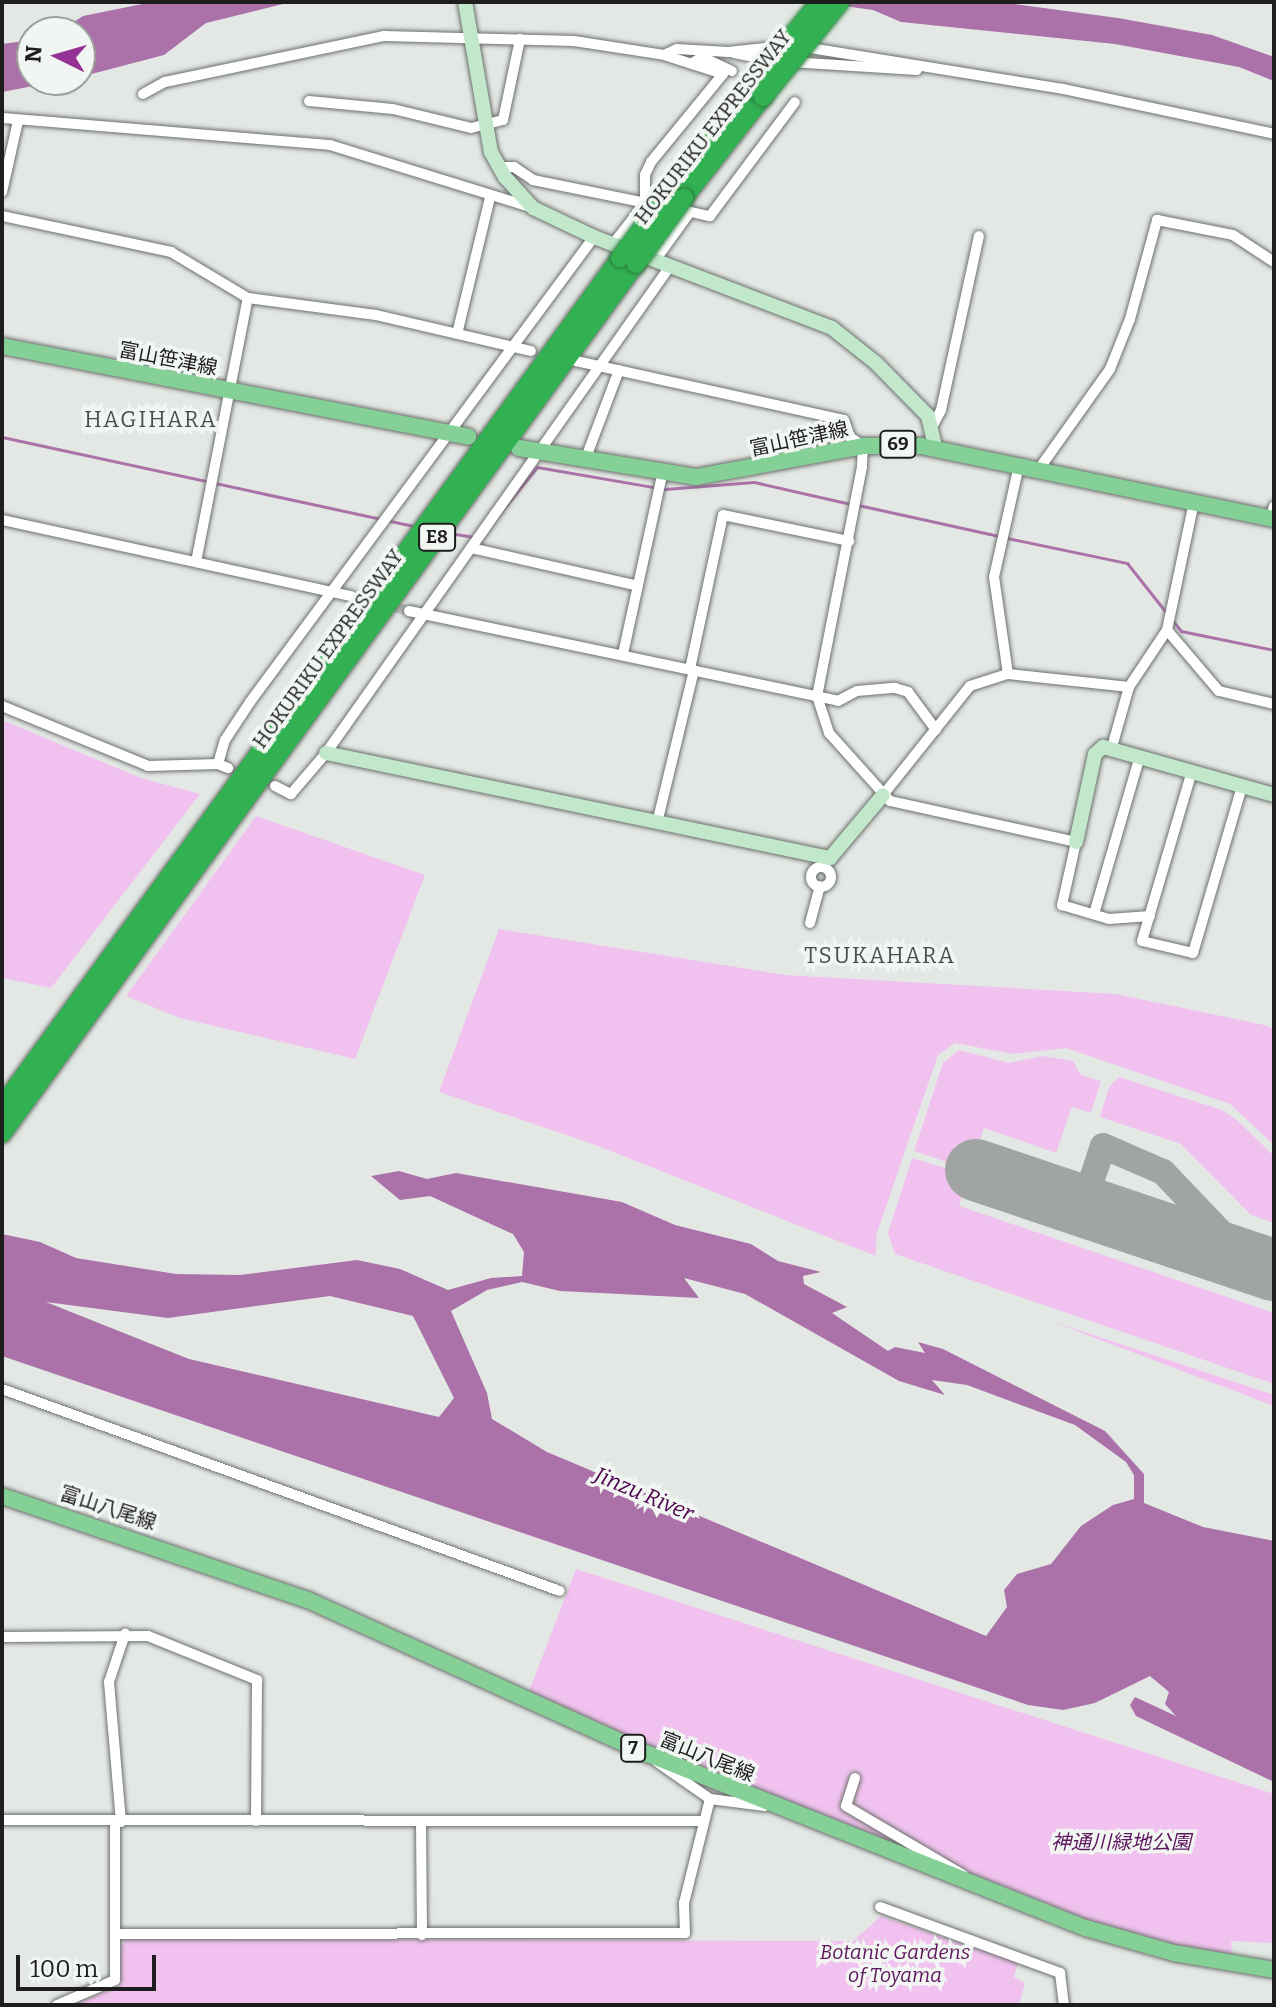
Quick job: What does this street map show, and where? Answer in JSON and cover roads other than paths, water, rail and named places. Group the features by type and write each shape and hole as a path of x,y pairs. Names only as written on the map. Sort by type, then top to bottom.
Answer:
{"highway":[{"name":"HOKURIKU EXPRESSWAY","path":"2,1134 230,807 623,255 681,201 820,2"},
{"name":"HOKURIKU EXPRESSWAY","path":"755,93 840,2"},
{"name":"HOKURIKU EXPRESSWAY","path":"2,1106 230,807"}],"main road":[{"name":"富山笹津線","path":"2,346 468,437"},
{"name":"富山笹津線","path":"519,448 662,475 731,473 863,446 935,447 1194,502 1273,514"},
{"name":"富山八尾線","path":"4,1498 308,1600 648,1754 1094,1930 1174,1953 1274,1970"}],"street":[{"path":"465,2 473,38 483,124 499,167 533,208"},
{"path":"143,94 165,82 338,42 450,35 574,41 664,55 723,74 651,162 645,175 645,203 623,255"},
{"path":"309,101 393,109 471,128 503,120 520,39"},
{"path":"728,52 769,45 834,48 915,64 923,70"},
{"path":"664,55 677,49 728,52 777,62 923,70 1063,89 1274,134"},
{"path":"693,63 702,57 732,71"},
{"path":"499,167 514,167 533,180 645,203 681,201 710,216 795,102"},
{"path":"2,118 330,145 490,198 533,208 594,237 623,255 656,259 832,328 887,374 928,416 935,447"},
{"path":"2,192 18,121"},
{"path":"457,334 490,198"},
{"path":"656,259 681,201"},
{"path":"2,216 171,252 248,298 376,315 531,351"},
{"path":"1039,469 1110,369 1130,319 1157,220 1233,235 1274,262"},
{"path":"931,429 941,410 979,236"},
{"path":"2,706 148,766 223,766 225,740 250,702 594,237"},
{"path":"275,786 291,794 326,753 671,265"},
{"path":"196,562 248,298"},
{"path":"576,361 844,420 850,437 863,446 849,541 817,696 829,733 890,801 1076,842"},
{"path":"585,460 619,370"},
{"path":"1008,674 994,577 1019,465"},
{"path":"623,654 662,475"},
{"path":"1112,747 1129,687 1167,630 1194,502"},
{"path":"658,819 723,515 849,541"},
{"path":"2,520 352,596"},
{"path":"471,548 638,586"},
{"path":"409,611 426,612 838,701 857,691 895,688 908,692 936,730"},
{"path":"1167,630 1219,691 1274,704"},
{"path":"810,923 820,886 812,874 883,795 970,686 1008,674 1129,687"},
{"path":"1150,916 1109,919 1062,905 1095,754 1112,747 1274,795"},
{"path":"326,753 542,801 570,800 658,819 825,862"},
{"path":"1094,914 1140,756"},
{"path":"1192,771 1142,941 1193,953 1242,786"},
{"path":"2,1389 560,1591"},
{"path":"57,2005 115,1980 118,1822 109,1682 125,1634"},
{"path":"2,1637 148,1636 257,1680 256,1821"},
{"path":"648,1754 710,1799 783,1809"},
{"path":"855,1778 846,1806 955,1867 972,1883"},
{"path":"115,1934 685,1933 684,1903 710,1799"},
{"path":"2,1820 703,1821"},
{"path":"421,1821 422,1935"},
{"path":"880,1907 1060,1973 1064,2005"}],"water":[{"path":"152,2 291,2 206,23 164,55 96,73 96,16 83,16"},
{"path":"815,2 1000,2 1118,18 1212,35 1274,57 1274,81 1239,67 1115,44 901,22 873,10"},
{"path":"16,42 16,89 2,92 2,44"},
{"name":"Jinzu River","path":"399,1171 427,1179 456,1173 622,1202 675,1225 751,1244 778,1261 821,1272 803,1276 804,1284 847,1307 832,1313 888,1351 895,1347 925,1353 918,1342 943,1349 1105,1431 1144,1474 1144,1503 1203,1527 1274,1541 1274,1782 1136,1716 1130,1705 1135,1697 1176,1716 1165,1704 1169,1692 1150,1676 1095,1703 1063,1710 1028,1705 2,1356 2,1234 40,1242 76,1258 176,1274 240,1275 357,1260 400,1269 448,1290 491,1278 522,1276 524,1252 513,1234 430,1196 400,1200 371,1176","holes":["684,1278 745,1294 899,1381 945,1395 932,1380 967,1385 1075,1425 1126,1462 1134,1475 1134,1499 1113,1505 1081,1526 1051,1564 1017,1574 1004,1590 1007,1607 986,1636 547,1452 492,1419 487,1393 451,1311 487,1290 522,1282 560,1291 699,1298","330,1296 413,1316 454,1398 439,1417 189,1359 46,1302 168,1318"]}],"waterway":[{"path":"2,437 414,526"},
{"path":"480,538 537,467 665,489 754,482 851,504"},
{"path":"858,505 999,536"},
{"path":"449,533 473,537"},
{"path":"1007,538 1127,563 1168,615"},
{"path":"1173,621 1181,631 1274,650"}],"tunnel":[{"path":"352,596 409,611"}],"district":[{"name":"HAGIHARA","path":"151,420"},
{"name":"TSUKAHARA","path":"880,956"}],"park label":[{"name":"神通川緑地公園","path":"1121,1842"},
{"name":"Botanic Gardens of Toyama","path":"895,1964"}]}
